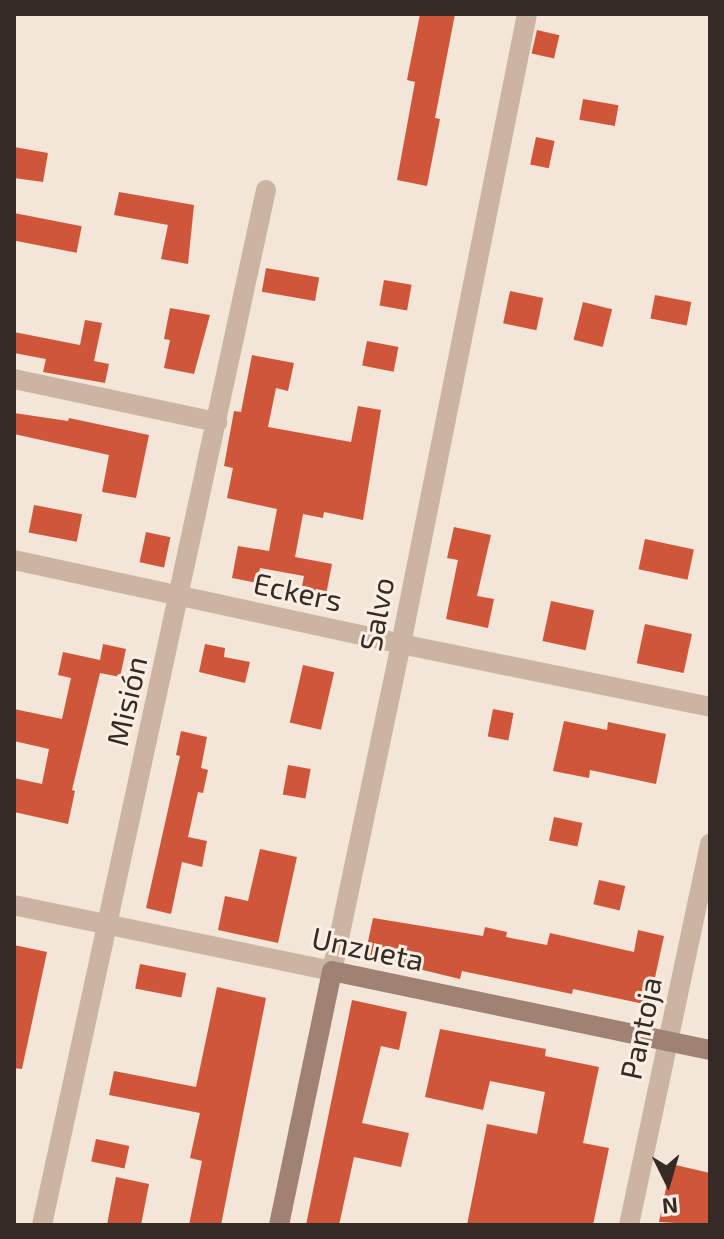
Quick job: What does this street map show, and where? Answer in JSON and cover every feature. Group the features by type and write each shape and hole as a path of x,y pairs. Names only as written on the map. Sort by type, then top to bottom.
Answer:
{"main road":[{"name":"Unzueta","path":"332,971 710,1050"},
{"name":"Salvo","path":"279,1225 332,971"}],"street":[{"name":"Salvo","path":"332,971 527,14"},
{"name":"Misión","path":"42,1225 266,190"},
{"path":"14,379 217,422"},
{"name":"Eckers","path":"14,560 710,707"},
{"name":"Pantoja","path":"629,1225 710,844"},
{"name":"Unzueta","path":"14,905 332,971"}],"building":[{"path":"420,14 455,14 435,118 440,119 427,186 397,180 415,82 407,80"},
{"path":"537,30 559,35 554,59 532,53"},
{"path":"583,99 618,105 615,126 579,120"},
{"path":"536,137 555,141 549,168 530,164"},
{"path":"14,147 48,153 43,182 14,178"},
{"path":"119,192 194,205 188,264 161,259 168,225 114,215"},
{"path":"14,213 82,226 77,253 14,241"},
{"path":"266,268 319,277 315,301 262,292"},
{"path":"384,280 412,285 407,310 379,306"},
{"path":"510,291 543,298 536,330 503,323"},
{"path":"655,295 691,302 687,326 650,319"},
{"path":"583,302 612,309 603,347 574,340"},
{"path":"170,308 210,315 194,374 164,368 170,340 164,339"},
{"path":"85,320 102,323 94,361 109,364 105,383 43,372 46,359 14,353 14,332 80,345"},
{"path":"367,341 398,347 394,372 362,366"},
{"path":"252,355 294,363 288,391 276,388 268,427 351,442 358,406 381,410 363,520 324,512 323,518 303,514 295,557 332,564 326,595 301,591 304,576 260,568 257,583 232,578 238,546 269,551 277,509 227,498 233,468 224,466 234,411 241,412"},
{"path":"14,413 68,421 69,418 149,435 136,498 102,492 109,455 14,434"},
{"path":"34,505 82,514 77,542 29,532"},
{"path":"454,527 491,535 477,596 494,599 488,628 446,619 458,560 447,558"},
{"path":"146,532 170,537 164,568 140,562"},
{"path":"645,539 694,549 687,580 639,569"},
{"path":"551,601 594,610 586,650 542,641"},
{"path":"645,624 692,634 684,673 637,663"},
{"path":"103,644 126,649 120,677 100,673 72,790 75,791 68,824 14,812 14,778 42,784 49,749 14,741 14,709 62,719 71,678 58,675 63,652 100,660"},
{"path":"205,644 225,648 224,657 250,662 245,683 199,672"},
{"path":"303,665 334,672 321,730 290,722"},
{"path":"493,709 514,713 508,740 488,736"},
{"path":"564,721 607,730 608,722 666,734 656,784 590,770 589,778 553,771"},
{"path":"181,731 207,737 201,768 208,770 203,793 198,792 188,837 207,841 202,867 182,862 171,914 146,908 180,756 176,755"},
{"path":"288,765 311,769 305,799 283,795"},
{"path":"554,817 582,823 577,847 549,840"},
{"path":"260,849 297,857 278,943 218,930 225,896 248,901"},
{"path":"599,880 625,886 620,910 593,904"},
{"path":"373,918 483,936 485,927 507,932 506,937 547,945 550,933 634,952 638,930 664,936 649,1005 573,989 572,994 462,971 460,979 365,956"},
{"path":"14,945 47,952 22,1069 14,1068"},
{"path":"140,964 186,973 181,998 135,989"},
{"path":"217,987 266,998 221,1225 189,1225 202,1161 190,1158 200,1113 109,1095 114,1071 196,1087"},
{"path":"352,1000 407,1012 399,1050 381,1046 362,1123 409,1133 401,1167 354,1157 339,1225 306,1225"},
{"path":"440,1029 546,1049 545,1056 599,1067 583,1143 609,1148 593,1225 467,1225 487,1124 537,1134 545,1092 490,1081 483,1110 425,1097"},
{"path":"96,1139 129,1146 124,1169 91,1161"},
{"path":"671,1164 710,1173 708,1225 659,1222"},
{"path":"116,1177 149,1184 141,1225 107,1225"}]}
